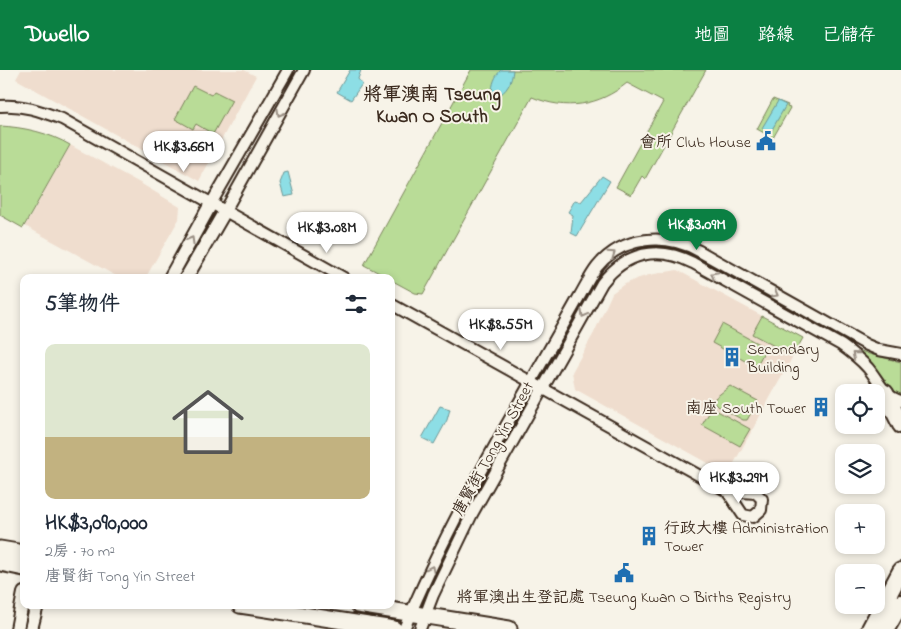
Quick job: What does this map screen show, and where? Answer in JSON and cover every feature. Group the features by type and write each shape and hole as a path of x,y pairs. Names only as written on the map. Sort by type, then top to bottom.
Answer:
{"main road":[{"path":"885,393 901,425"},
{"path":"0,549 20,552"},
{"path":"0,563 20,567"},
{"path":"870,629 901,571"},
{"path":"886,629 901,603"},
{"path":"266,609 394,629"},
{"path":"375,609 419,619 509,629"}],"street":[{"path":"172,274 288,70"},
{"path":"188,274 304,70"},
{"path":"0,106 10,105 34,108 62,119 337,274"},
{"name":"唐賢街 Tong Yin Street","path":"419,619 460,508 597,267 618,249 645,240 664,239 691,246 867,345 879,350 901,354"},
{"name":"唐賢街 Tong Yin Street","path":"404,629 419,619 472,514 607,276 619,265 632,258 647,254 663,253 685,259 841,345 862,362 878,384"},
{"path":"395,306 727,491"},
{"name":"唐賢街 Tong Yin Street","path":"867,345 901,347"},
{"name":"唐賢街 Tong Yin Street","path":"885,393 901,401"},
{"path":"17,629 21,609"},
{"path":"31,629 35,609"}],"shaded area":[{"path":"21,70 244,70 256,76 199,181 16,79"},
{"path":"70,145 180,207 179,219 148,274 113,274 25,226"},
{"path":"677,270 803,338 728,474 575,389 572,372 594,333 612,293 636,279"}],"green space":[{"path":"471,70 706,70 645,179 642,176 631,195 616,187 663,102 627,83 605,97 582,104 557,104 532,97 423,294 415,293 395,282 395,274 381,274 364,265"},
{"path":"193,86 211,95 214,91 232,100 213,134 196,124 193,129 175,119"},
{"path":"773,99 788,105 787,107 790,108 773,138 757,129"},
{"path":"0,126 36,131 70,145 23,228 0,215"},
{"path":"762,316 803,338 793,356 752,334"},
{"path":"722,324 766,348 756,367 712,343"},
{"path":"853,348 901,362 901,398 889,389 877,371"},
{"path":"730,386 758,401 747,420 743,420 714,404 715,398"},
{"path":"712,408 750,429 740,446 702,425"}],"water":[{"path":"350,70 361,70 358,79 362,84 351,100 337,92"},
{"path":"501,70 513,70 506,89 496,97 492,93 493,86"},
{"path":"778,101 786,105 770,133 762,128"},
{"path":"288,172 294,195 284,197 280,183 284,173"},
{"path":"602,176 610,181 577,236 571,233 573,215 568,212 575,200 581,202"},
{"path":"440,406 450,409 447,420 434,444 422,438"}],"place":[{"name":"會所 Club House","path":"766,141"},
{"name":"Secondary Building","path":"732,357"},
{"name":"南座 South Tower","path":"821,407"},
{"name":"行政大樓 Administration Tower","path":"649,536"},
{"name":"將軍澳出生登記處 Tseung Kwan O Births Registry","path":"624,573"}],"district":[{"name":"將軍澳南 Tseung Kwan O South","path":"432,104"}]}
